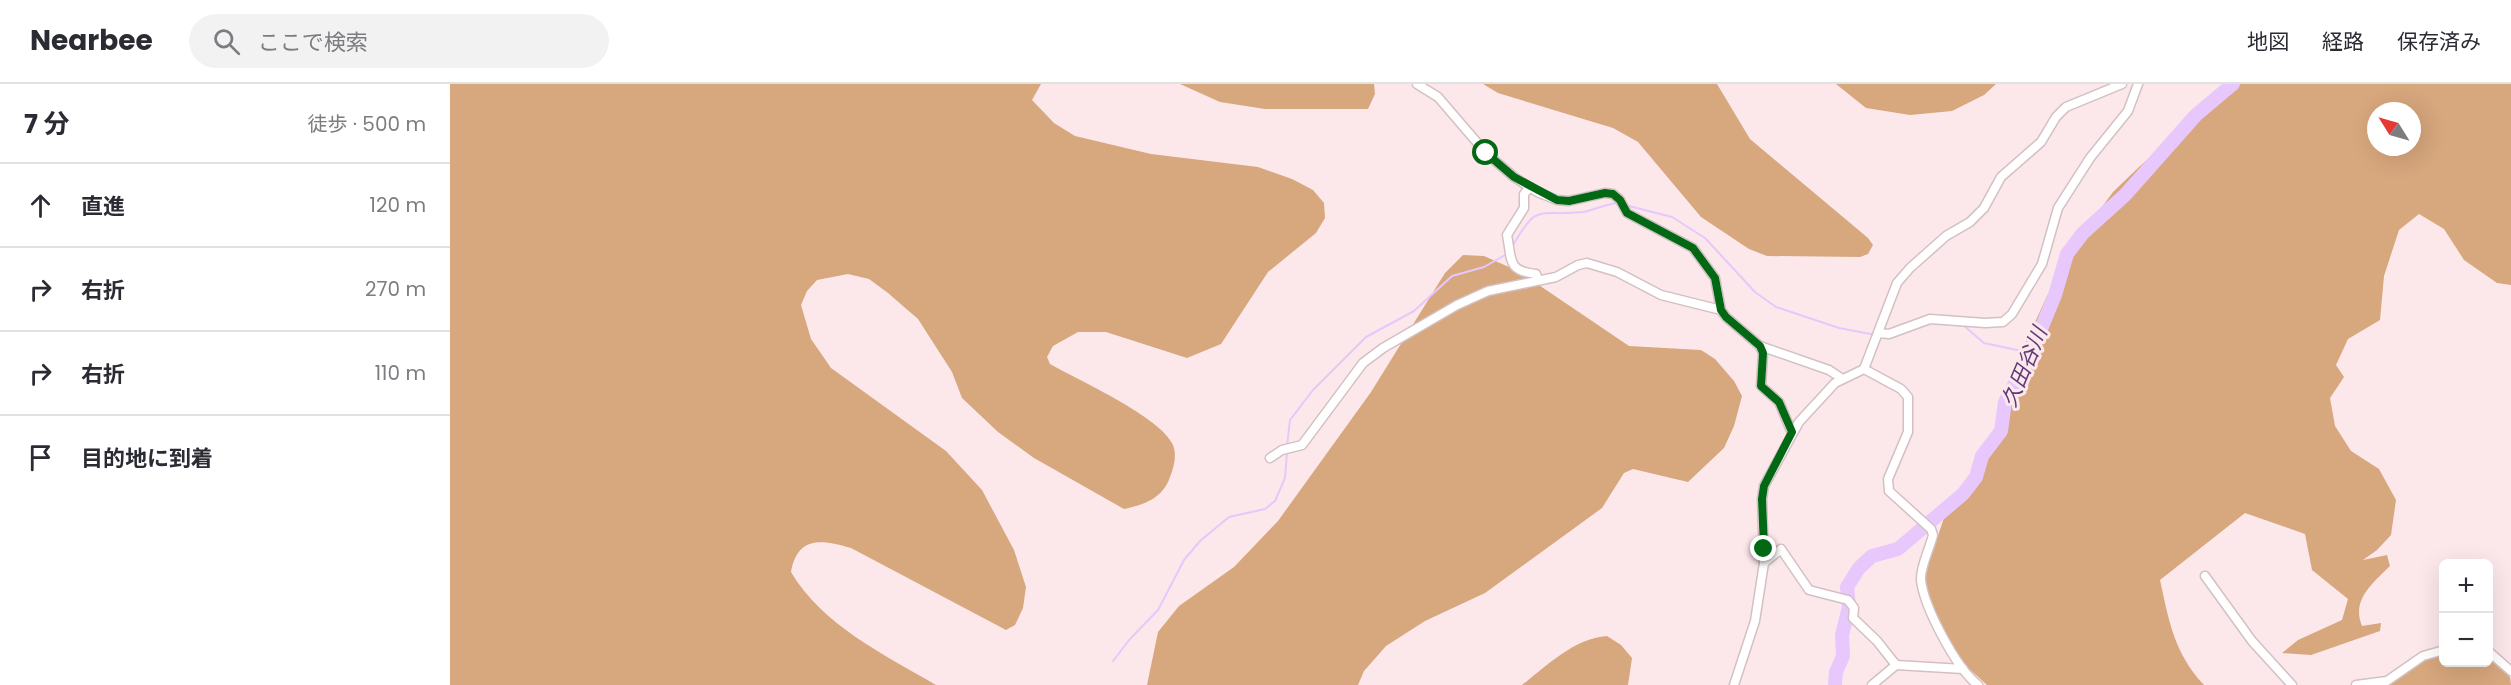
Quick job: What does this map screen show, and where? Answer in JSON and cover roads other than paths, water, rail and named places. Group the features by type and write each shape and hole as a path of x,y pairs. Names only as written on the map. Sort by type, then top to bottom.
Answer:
{"street":[{"path":"1416,84 1438,97 1486,153 1530,187 1557,200 1569,201 1605,193 1613,194 1620,200 1627,213 1693,248 1715,278 1721,310"},
{"path":"1734,685 1754,628 1764,563 1762,499 1764,486 1792,432 1841,378 1864,369 1897,283 1910,268 1946,236 1970,222 1984,208 2001,177 2041,142 2056,117 2066,107 2122,84"},
{"path":"1878,333 1889,334 1930,319 2003,322 2012,314 2042,264 2058,208 2090,158 2128,111 2138,84"},
{"path":"1530,187 1524,195 1524,208 1507,235 1513,266 1520,273 1536,274 1538,279"},
{"path":"1270,458 1282,450 1302,445 1363,363 1383,348 1457,305 1488,291 1556,277 1578,265 1601,265 1661,295 1721,310 1760,346 1830,370 1841,378"},
{"path":"1760,346 1763,353 1761,386 1779,402 1792,432"},
{"path":"1864,369 1901,389 1908,397 1908,432 1888,478 1889,491 1919,517 1934,535 1921,577 1929,605 1963,669 1978,685"},
{"path":"1764,563 1781,549 1809,590 1848,600 1854,609 1853,618 1877,641 1896,666"},
{"path":"2205,576 2253,640 2292,685"},
{"path":"2356,685 2387,681 2423,656 2439,651"},
{"path":"2493,655 2511,668"},
{"path":"1872,685 1896,666 1963,669"}],"waterway":[{"name":"久田谷川","path":"1835,685 1836,672 1843,656 1842,635 1849,607 1847,587 1859,568 1872,556 1898,549 1963,494 1976,477 1982,456 2001,431 2005,402 2031,353 2055,295 2067,254 2083,233 2125,195 2196,115 2233,84"},
{"path":"1512,247 1528,223 1540,214 1583,212 1619,203"},
{"path":"1625,205 1672,217 1705,238 1755,292 1776,307 1839,328 1876,335"},
{"path":"1287,446 1290,420 1313,390 1366,337 1414,311 1452,276 1484,267 1507,254"},
{"path":"1963,325 1984,343 2031,353"},
{"path":"1113,661 1130,639 1158,610 1184,560 1200,541 1229,517 1265,509 1275,501 1285,478 1287,452"}]}
